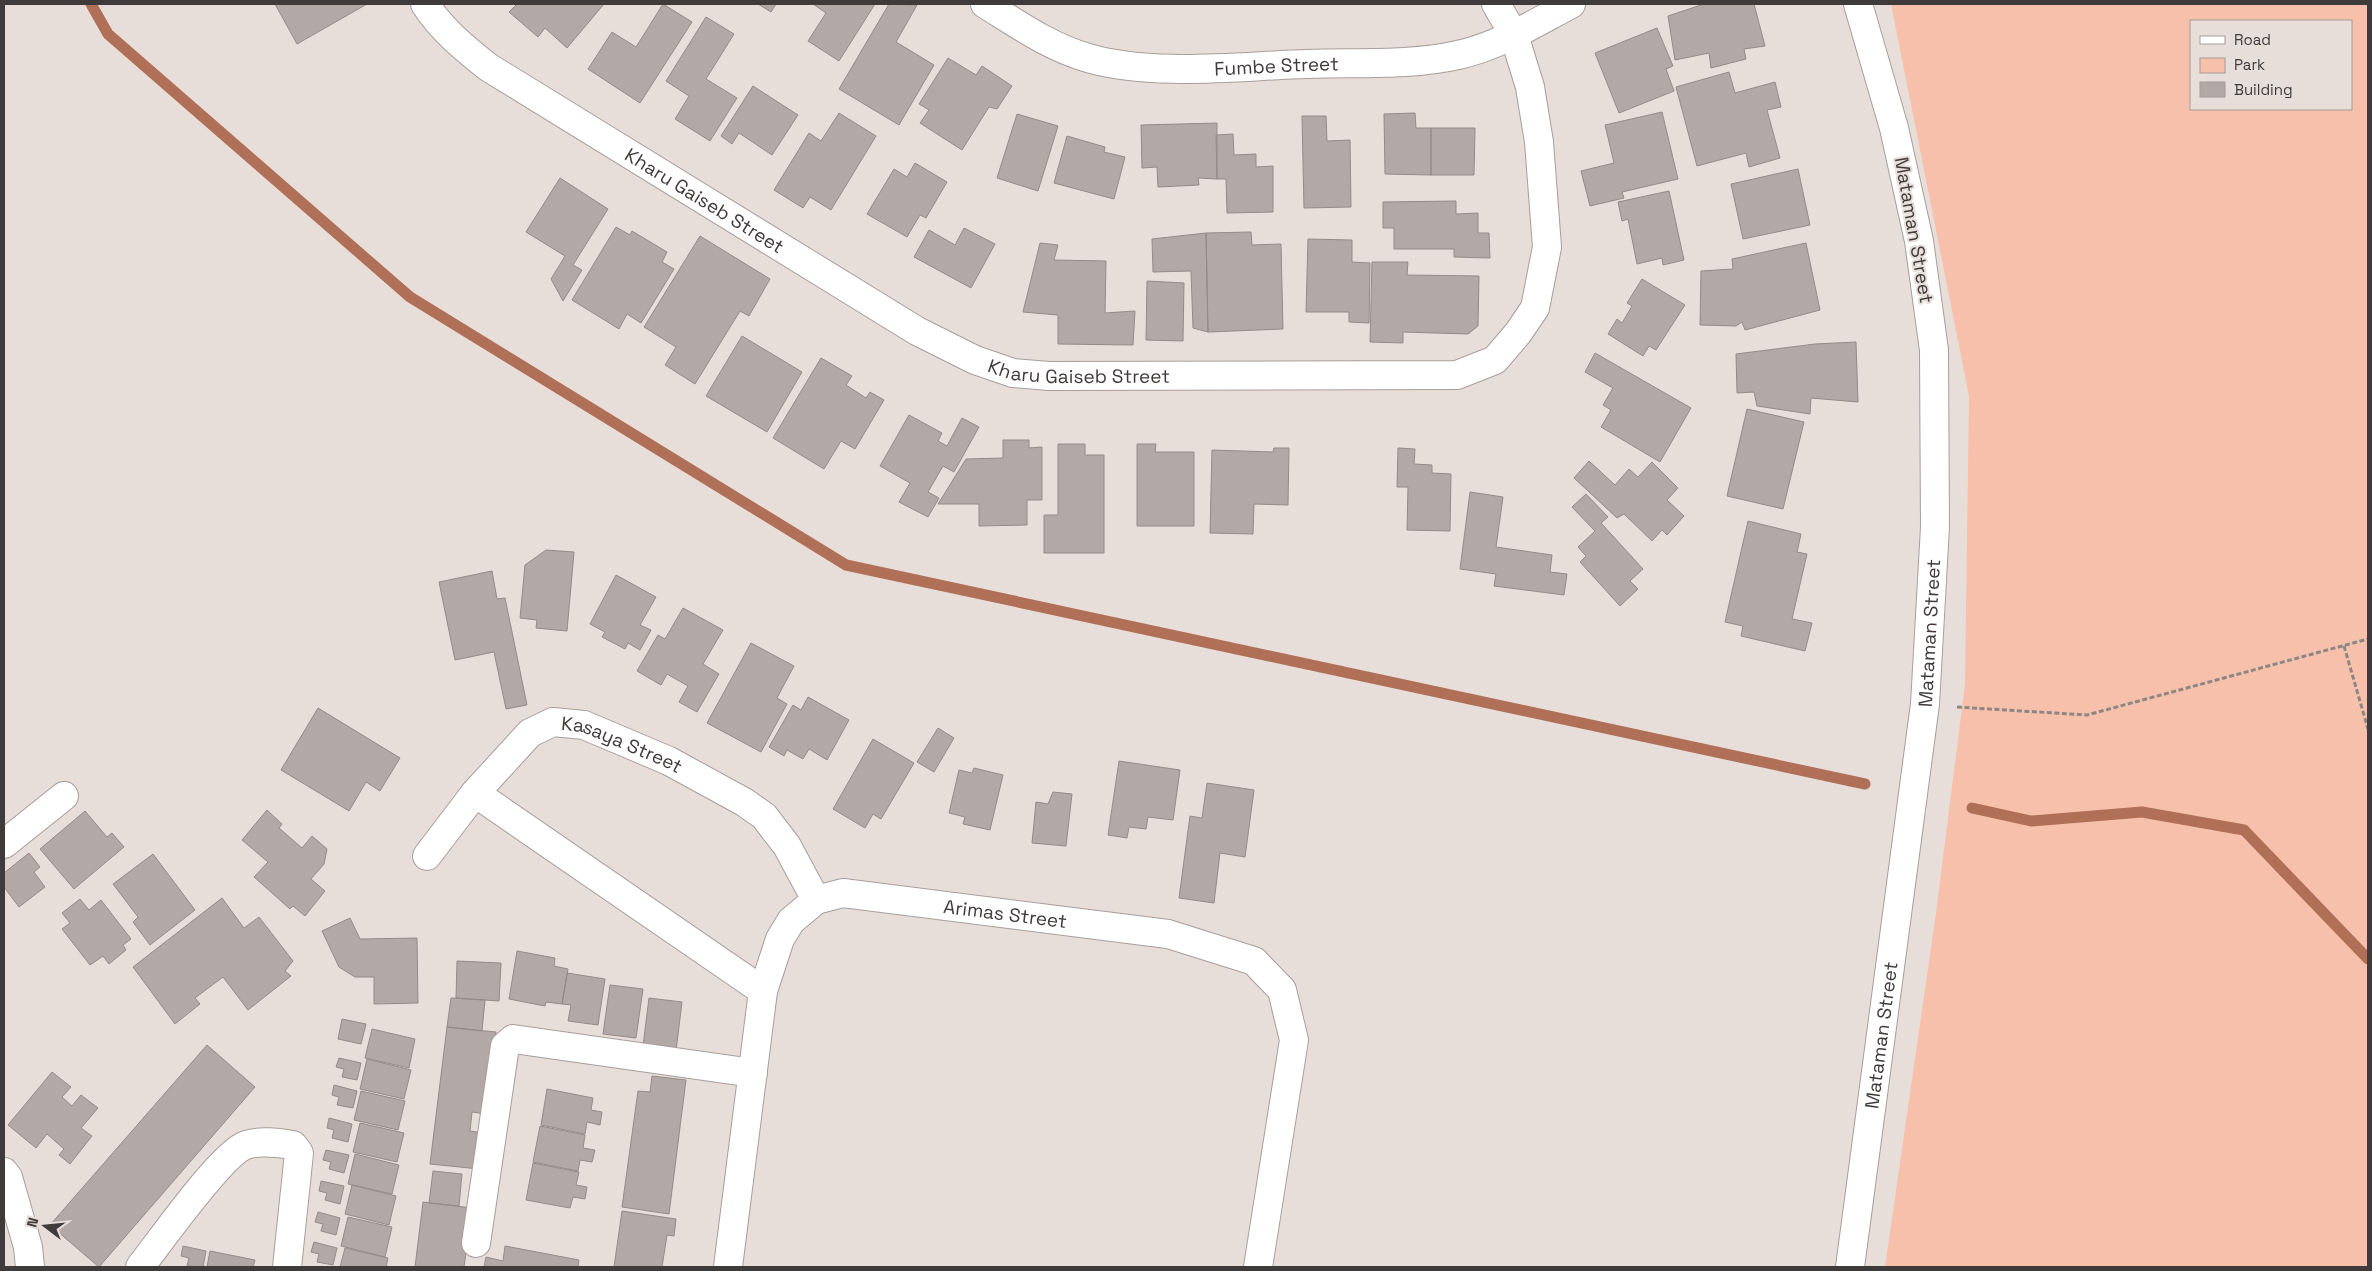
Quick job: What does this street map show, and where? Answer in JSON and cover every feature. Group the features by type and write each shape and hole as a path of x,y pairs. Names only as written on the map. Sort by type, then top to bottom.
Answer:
{"street":[{"name":"Kharu Gaiseb Street","path":"425,4 460,46 488,67 917,331 974,360 1012,373 1049,376 1457,375 1494,360 1518,332 1534,308 1547,247 1539,142 1530,87 1514,35 1496,4"},
{"name":"Fumbe Street","path":"985,4 1041,39 1065,51 1118,64 1159,68 1397,62 1457,55 1488,46 1514,35 1571,4"},
{"name":"Mataman Street","path":"1850,1267 1924,704 1935,527 1934,350 1919,241 1894,128 1858,4"},
{"name":"Kasaya Street","path":"427,856 475,793 530,733 553,722 584,724 669,761 744,802 764,816 787,846 816,900"},
{"path":"475,793 763,991"},
{"path":"4,844 64,796"},
{"name":"Arimas Street","path":"728,1267 763,991 780,939 791,921 816,900 843,893 1168,934 1254,961 1282,990 1294,1040 1258,1267"},
{"path":"476,1243 505,1046 513,1039 753,1073"},
{"path":"140,1267 211,1176 233,1154 246,1145 278,1143 292,1145 299,1153 287,1267"},
{"path":"4,1172 8,1177 28,1247 30,1267"}],"path":[{"path":"1924,704 1992,710 2087,714 2368,639"},
{"path":"2344,646 2368,729"}],"green space":[{"path":"1891,4 2368,4 2368,1267 1885,1267 1936,913 1965,684 1969,396"}],"building":[{"path":"275,4 367,4 297,44"},
{"path":"517,4 604,4 567,48 545,28 538,37 509,12"},
{"path":"663,4 692,22 640,103 588,69 612,32 636,47"},
{"path":"758,4 776,4 771,12"},
{"path":"813,4 875,4 839,61 808,41 826,13"},
{"path":"889,4 917,5 896,42 934,65 899,125 839,89"},
{"path":"1704,4 1754,4 1765,46 1744,49 1746,59 1711,68 1709,53 1675,60 1668,16"},
{"path":"706,17 734,34 706,79 737,98 710,141 675,119 689,96 666,81"},
{"path":"1657,28 1673,66 1666,69 1674,91 1619,113 1595,53"},
{"path":"948,58 976,75 982,66 1012,86 997,109 989,107 962,150 920,123 929,110 919,104"},
{"path":"1729,72 1735,93 1775,82 1781,107 1767,110 1780,158 1749,167 1746,153 1697,166 1676,87"},
{"path":"753,86 798,115 772,155 739,133 732,144 721,136"},
{"path":"1662,112 1678,179 1622,192 1624,198 1590,206 1581,171 1614,163 1605,125"},
{"path":"839,113 876,136 831,210 810,197 803,208 774,190 809,133 821,141"},
{"path":"1415,113 1416,128 1431,128 1431,175 1385,174 1384,114"},
{"path":"1017,114 1058,126 1038,191 997,178"},
{"path":"1302,116 1326,116 1327,141 1350,140 1351,207 1304,208"},
{"path":"1217,123 1217,179 1198,178 1199,185 1158,187 1157,167 1142,168 1141,125"},
{"path":"1431,128 1475,128 1474,175 1431,175"},
{"path":"1233,134 1234,155 1256,154 1256,167 1273,166 1273,212 1227,213 1226,179 1217,179 1216,135"},
{"path":"1067,136 1105,147 1104,152 1125,157 1114,199 1054,183"},
{"path":"915,163 947,182 926,218 920,215 907,237 867,214 894,169 907,177"},
{"path":"1798,169 1810,225 1743,239 1731,184"},
{"path":"560,178 608,209 573,265 582,270 563,301 551,279 565,256 526,232"},
{"path":"1669,191 1684,260 1663,265 1662,258 1637,264 1628,219 1622,221 1618,202"},
{"path":"1456,201 1456,214 1478,213 1478,233 1489,233 1490,258 1454,257 1454,249 1394,249 1394,228 1383,228 1383,202"},
{"path":"616,227 630,235 632,231 667,252 662,262 674,269 641,323 627,314 619,329 572,300"},
{"path":"964,228 995,244 971,288 914,257 929,230 955,245"},
{"path":"1251,232 1252,245 1281,244 1283,329 1208,332 1206,233"},
{"path":"1206,233 1208,332 1193,328 1191,271 1153,272 1152,239"},
{"path":"700,236 770,279 749,316 740,311 695,384 665,365 676,347 644,327"},
{"path":"1308,239 1352,240 1352,262 1370,263 1369,323 1349,322 1349,312 1306,312"},
{"path":"1040,243 1058,245 1054,260 1106,261 1105,313 1135,311 1133,345 1058,344 1058,315 1023,312"},
{"path":"1806,243 1820,310 1745,330 1742,322 1736,326 1700,325 1701,271 1733,269 1732,259"},
{"path":"1372,262 1408,262 1407,275 1479,276 1478,326 1468,334 1403,332 1403,343 1370,342"},
{"path":"1642,279 1685,305 1656,350 1649,346 1643,356 1608,334 1617,319 1622,323 1632,306 1627,303"},
{"path":"1147,281 1184,283 1183,341 1146,340"},
{"path":"742,336 802,372 767,432 706,396"},
{"path":"1856,342 1858,402 1811,398 1810,414 1757,406 1754,392 1737,393 1736,354 1815,344"},
{"path":"1595,353 1691,408 1660,462 1601,427 1611,410 1603,405 1613,388 1585,372"},
{"path":"821,358 852,376 846,385 866,398 870,392 884,400 855,449 841,441 824,469 773,438"},
{"path":"1747,409 1804,422 1783,509 1727,496"},
{"path":"909,415 942,433 938,441 947,446 962,418 979,427 954,472 943,466 928,492 939,498 928,517 899,502 910,483 880,466"},
{"path":"1003,440 1029,440 1029,448 1042,447 1042,500 1027,500 1027,525 979,526 979,504 938,504 966,459 1003,458"},
{"path":"1058,444 1085,444 1085,455 1104,455 1104,553 1044,553 1044,515 1058,515"},
{"path":"1137,444 1156,444 1155,452 1194,452 1194,526 1137,526"},
{"path":"1274,448 1289,448 1288,505 1254,504 1253,534 1210,533 1212,450 1273,452"},
{"path":"1398,448 1415,449 1414,464 1432,465 1432,473 1451,474 1450,531 1407,530 1408,487 1397,487"},
{"path":"1589,461 1615,485 1629,469 1638,477 1652,462 1678,488 1667,500 1684,516 1667,535 1662,530 1652,541 1624,514 1617,518 1574,478"},
{"path":"1470,492 1503,497 1496,547 1552,555 1550,572 1567,574 1564,595 1494,586 1496,574 1460,569"},
{"path":"1586,494 1608,517 1601,523 1643,569 1630,581 1638,589 1620,606 1580,562 1586,556 1578,547 1595,531 1572,507"},
{"path":"1748,521 1801,534 1797,552 1807,554 1792,619 1812,623 1805,651 1741,636 1743,626 1725,622"},
{"path":"546,550 574,552 567,631 536,628 537,620 520,618 525,565"},
{"path":"492,571 497,599 505,598 527,705 506,709 494,652 455,660 439,582"},
{"path":"616,575 656,597 640,625 651,630 640,650 628,643 625,649 602,637 605,632 590,624"},
{"path":"683,608 723,630 703,664 719,674 697,712 679,702 688,686 667,674 661,685 637,671 658,635 665,639"},
{"path":"751,643 794,666 777,698 787,704 761,752 707,723"},
{"path":"808,697 849,720 827,760 809,749 803,759 787,750 784,756 769,747 793,705 801,710"},
{"path":"318,708 400,758 380,791 366,782 349,811 281,770"},
{"path":"938,728 954,738 934,772 917,762"},
{"path":"873,739 914,763 881,819 873,814 865,828 833,809"},
{"path":"1119,761 1180,770 1173,820 1148,817 1146,829 1129,827 1127,838 1108,835"},
{"path":"974,768 1003,775 990,830 963,824 965,817 949,813 959,770 972,773"},
{"path":"1207,783 1254,790 1245,857 1220,853 1214,903 1179,898 1190,816 1202,818"},
{"path":"1053,792 1072,794 1066,846 1032,843 1036,802 1048,804"},
{"path":"267,810 282,824 279,828 302,848 312,836 327,849 324,864 311,879 325,891 305,916 293,906 290,909 254,877 268,862 242,840"},
{"path":"85,811 107,837 112,833 124,847 74,889 40,849"},
{"path":"29,853 40,867 34,872 45,887 19,907 4,887 4,873"},
{"path":"153,854 195,910 150,945 133,922 138,917 113,884"},
{"path":"222,898 244,928 259,917 293,961 285,971 291,976 248,1010 223,977 195,998 200,1004 175,1024 133,967"},
{"path":"80,899 89,910 101,900 131,939 123,945 126,950 109,964 103,956 90,965 62,929 70,923 62,913"},
{"path":"350,918 360,939 417,938 418,1003 374,1004 374,977 355,977 339,967 322,931"},
{"path":"517,951 555,958 554,966 568,969 562,1004 546,1002 545,1006 509,999"},
{"path":"457,961 501,963 499,1001 456,998"},
{"path":"567,973 605,979 598,1025 568,1021 571,1005 562,1004"},
{"path":"610,985 643,989 636,1038 603,1034"},
{"path":"451,998 485,1000 482,1031 447,1027"},
{"path":"649,998 682,1002 676,1051 643,1046"},
{"path":"342,1019 366,1024 361,1044 338,1039"},
{"path":"447,1027 496,1032 486,1114 472,1112 470,1131 483,1133 479,1169 430,1164"},
{"path":"372,1029 415,1039 409,1068 365,1058"},
{"path":"207,1045 255,1087 99,1267 50,1225"},
{"path":"339,1058 361,1063 357,1080 342,1077 344,1069 336,1067"},
{"path":"367,1059 411,1070 404,1099 360,1089"},
{"path":"52,1072 71,1087 62,1097 72,1106 81,1095 98,1108 81,1128 92,1136 70,1164 59,1155 64,1149 47,1134 36,1148 8,1125"},
{"path":"652,1076 686,1080 669,1214 622,1207 638,1091 650,1092"},
{"path":"334,1085 357,1091 353,1108 337,1105 339,1097 332,1095"},
{"path":"547,1089 593,1098 591,1110 602,1112 600,1125 587,1122 585,1134 541,1125"},
{"path":"361,1091 405,1101 398,1130 354,1120"},
{"path":"329,1118 352,1124 348,1142 332,1138 334,1130 327,1128"},
{"path":"360,1123 404,1133 397,1162 353,1152"},
{"path":"540,1126 585,1135 583,1148 595,1150 592,1162 580,1160 578,1171 533,1162"},
{"path":"326,1150 349,1155 344,1173 329,1169 331,1162 323,1160"},
{"path":"355,1154 399,1165 392,1194 348,1184"},
{"path":"533,1163 579,1172 576,1185 587,1187 585,1199 573,1197 570,1208 526,1200"},
{"path":"433,1171 462,1174 459,1206 429,1203"},
{"path":"321,1181 344,1186 340,1204 325,1200 327,1193 319,1191"},
{"path":"352,1185 396,1196 389,1225 345,1214"},
{"path":"423,1202 472,1208 464,1267 415,1267"},
{"path":"622,1211 676,1219 674,1236 667,1235 662,1267 614,1267"},
{"path":"318,1212 340,1218 336,1235 321,1231 323,1224 315,1222"},
{"path":"348,1217 392,1227 385,1257 341,1246"},
{"path":"314,1242 337,1248 333,1265 317,1262 319,1254 311,1252"},
{"path":"183,1246 206,1251 203,1267 187,1266 189,1258 181,1256"},
{"path":"505,1246 579,1260 578,1267 484,1267 486,1257 503,1261"},
{"path":"345,1248 388,1258 386,1267 340,1267"},
{"path":"210,1251 255,1260 253,1267 207,1267"}],"waterway":[{"path":"91,4 108,34 410,297 846,565 1865,784"},
{"path":"1972,808 2031,821 2142,812 2244,830 2368,959"}]}
